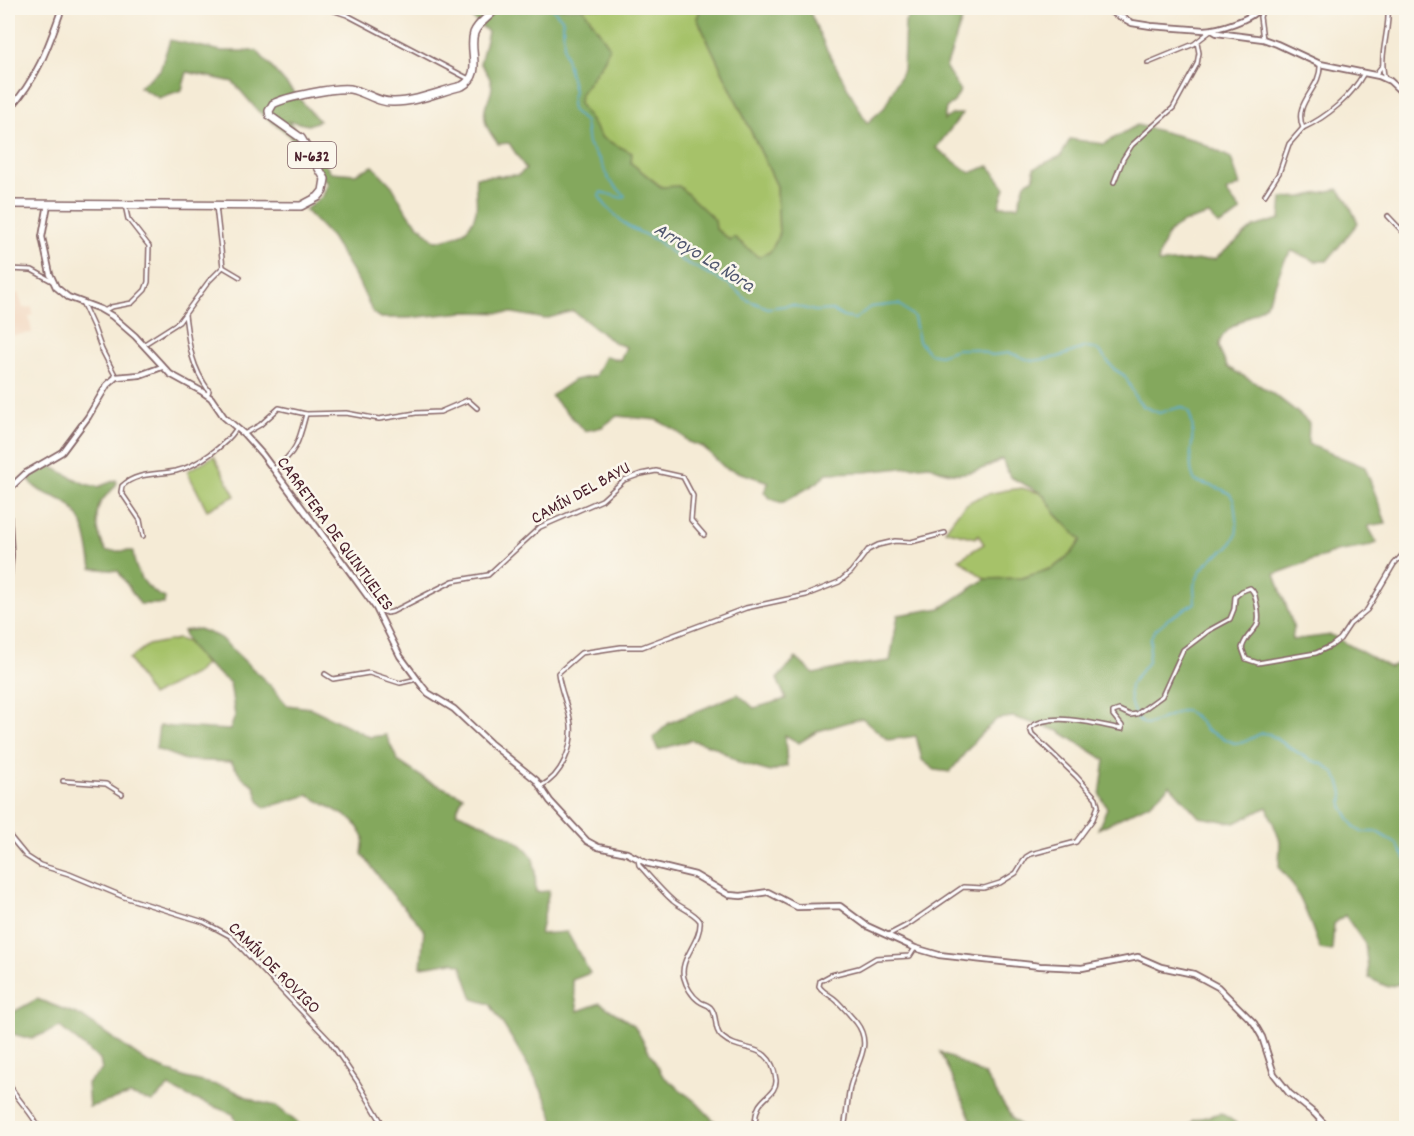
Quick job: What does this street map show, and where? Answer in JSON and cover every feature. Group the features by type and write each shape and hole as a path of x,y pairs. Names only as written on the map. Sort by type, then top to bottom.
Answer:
{"highway":[{"path":"470,80 475,67 474,34 478,26 496,8"},
{"name":"N-632","path":"8,204 301,206 318,197 323,191 325,184 323,174 301,138 270,116 270,108 277,101 342,89 361,93 377,100 396,102 462,86 470,80"}],"street":[{"path":"8,111 37,73 62,8"},
{"path":"326,8 347,15 470,80"},
{"path":"1104,8 1132,23 1212,30 1217,33 1263,39 1320,64 1384,76 1407,96"},
{"path":"1384,76 1381,61 1388,29 1388,8"},
{"path":"1148,63 1197,42 1212,30 1250,17 1260,9"},
{"path":"1260,9 1263,39"},
{"path":"1114,182 1123,159 1132,145 1173,108 1197,64 1199,53 1197,42"},
{"path":"1303,128 1300,112 1303,102 1320,75 1320,64"},
{"path":"1376,73 1382,66"},
{"path":"1265,195 1279,172 1289,144 1303,128 1326,115 1355,88 1364,73"},
{"path":"48,204 42,237 52,281"},
{"path":"104,311 111,307 132,303 145,290 148,282 149,246 128,219 125,205"},
{"path":"216,206 223,267"},
{"path":"1388,216 1407,235"},
{"path":"223,267 240,278"},
{"path":"143,345 179,322 209,281 223,267"},
{"path":"8,269 32,270 52,281"},
{"name":"CARRETERA DE QUINTUELES","path":"52,281 61,293 104,311 123,324 170,374 207,395 224,417 244,434 274,470 376,608 400,656 428,693 454,709 490,743 537,780 550,801 587,841 598,847 627,853 638,860 695,876 729,895 741,896 763,891 797,907 840,906 867,927 915,948 955,958 1082,968 1138,957 1161,967 1194,974 1218,987 1254,1023 1262,1037 1274,1074 1289,1093 1328,1128"},
{"path":"82,302 116,377"},
{"path":"185,315 192,360 209,391 207,395"},
{"path":"8,490 26,472 63,453 107,385 116,377 140,375 162,367"},
{"path":"244,434 260,426 279,408 306,414 331,412 379,419 440,412 468,400 477,408"},
{"path":"274,470 290,457 299,440 306,414"},
{"path":"143,536 140,520 121,492 122,486 134,478 178,471 193,464 231,436 237,428"},
{"name":"CAMÍN DEL BAYU","path":"376,608 382,612 392,612 453,581 486,576 540,527 602,500 621,482 641,474 659,471 683,477 693,496 691,520 704,535"},
{"path":"8,506 11,555 8,588"},
{"path":"541,786 558,771 569,746 571,725 558,673 581,653 621,647 642,647 746,608 806,595 845,578 868,550 887,543 911,542 945,533"},
{"path":"888,935 904,927 963,887 992,886 1016,873 1022,862 1031,854 1076,842 1094,819 1098,806 1096,798 1032,734 1030,728 1032,726 1044,721 1072,721 1106,724 1120,730 1122,726 1114,718 1113,712 1135,714 1165,694 1184,650 1208,631 1230,619 1235,597 1246,588 1253,590 1260,615 1256,628 1244,641 1242,651 1246,659 1258,663 1316,653 1340,639 1350,624 1367,610 1394,564 1407,551"},
{"path":"325,674 333,679 369,673 400,683 417,679"},
{"path":"63,781 106,783 122,795"},
{"path":"8,836 8,843"},
{"name":"CAMÍN DE ROVIGO","path":"8,836 26,856 40,864 86,880 124,897 204,922 230,936 329,1040 385,1128"},
{"path":"638,860 639,866 668,896 700,921 699,933 683,970 684,980 700,1002 710,1006 713,1010 718,1033 733,1043 757,1050 770,1062 776,1085 759,1105 755,1128"},
{"path":"844,1128 846,1104 852,1081 864,1054 865,1044 857,1024 836,999 821,990 820,981 831,975 859,968 876,958 910,956 915,948"},
{"path":"8,1082 14,1096 30,1113 39,1128"}],"shaded area":[{"path":"18,293 23,308 32,307 33,315 29,316 32,333 8,336 8,296"}],"green space":[{"path":"461,8 583,8 609,46 605,59 580,94 579,103 602,138 632,153 631,163 661,187 679,186 715,220 716,229 730,240 734,237 758,257 770,252 779,236 777,186 697,18 701,8 808,8 826,48 867,123 884,108 903,70 905,21 915,8 965,10 946,68 960,91 954,102 946,108 944,120 953,114 962,114 936,148 970,173 989,166 1005,188 999,206 1018,206 1025,183 1034,178 1034,168 1061,156 1070,139 1104,144 1137,125 1195,140 1231,158 1240,185 1226,192 1241,211 1219,225 1209,215 1180,224 1164,241 1158,263 1215,259 1254,227 1280,219 1282,198 1302,197 1338,189 1347,200 1358,223 1327,261 1315,261 1292,251 1287,256 1273,292 1265,305 1225,333 1219,345 1227,367 1270,392 1309,423 1308,444 1365,467 1386,523 1368,526 1377,543 1336,552 1275,574 1294,628 1292,640 1331,635 1389,667 1406,660 1406,994 1402,983 1388,987 1369,978 1365,944 1345,915 1334,924 1332,951 1320,949 1299,896 1279,868 1280,841 1267,807 1235,823 1199,817 1170,785 1151,803 1098,829 1107,808 1100,795 1105,760 1059,731 1013,717 997,719 977,738 950,772 935,770 922,760 916,736 888,740 862,718 818,731 799,743 785,735 787,766 770,772 740,763 715,747 691,740 658,750 653,738 669,723 738,694 754,708 786,699 777,679 796,658 814,674 850,666 890,661 898,615 941,608 985,579 1022,578 1053,568 1072,553 1081,540 1056,514 1043,494 1010,477 1002,459 984,468 966,473 948,472 929,465 865,472 827,473 817,483 782,503 769,498 764,492 769,482 725,468 703,447 689,442 677,431 657,420 617,416 602,427 585,431 551,396 574,380 595,376 605,356 620,360 626,347 615,343 573,311 545,319 513,313 464,312 409,318 381,318 373,313 358,281 331,237 305,210 323,196 328,183 287,133 258,111 233,82 187,72 182,90 159,98 139,87 160,70 170,40 222,51 257,51 319,121 308,125 288,121 331,172 355,174 373,166 392,186 408,214 435,241 449,238 466,229 474,218 476,177 518,175 526,169 509,143 498,144 487,127 485,107 492,90 488,74 480,63 488,32"},
{"path":"583,8 701,8 697,18 777,186 779,236 770,252 758,257 734,237 730,240 631,163 631,153 602,138 579,103 580,94 605,59"},
{"path":"214,456 235,496 207,510 187,471"},
{"path":"50,466 85,484 98,487 116,480 116,485 98,509 97,524 103,545 106,551 133,551 142,579 158,595 165,598 164,604 140,604 118,571 92,568 86,535 76,512 65,502 38,489 28,478"},
{"path":"1022,488 1043,494 1056,514 1081,540 1072,553 1053,568 1022,578 985,579 959,559 984,544 978,535 975,538 945,530 969,502 991,493"},
{"path":"199,629 219,637 271,686 287,705 311,708 370,737 386,735 398,761 428,781 463,796 456,812 499,831 528,851 534,863 536,892 549,891 540,934 567,932 590,973 572,980 578,1011 600,1003 634,1025 663,1076 696,1102 721,1128 553,1128 553,1119 548,1105 529,1067 490,1004 473,999 461,965 453,962 421,967 424,929 392,894 362,854 364,837 353,820 308,795 265,808 259,801 254,785 244,779 231,762 185,760 156,749 159,726 230,730 235,716 230,683 196,654 183,631"},
{"path":"178,639 187,642 205,664 198,672 151,696 129,659 148,645"},
{"path":"37,999 81,1016 148,1063 186,1078 229,1088 255,1101 276,1106 304,1128 239,1128 233,1114 169,1087 152,1102 130,1095 89,1107 87,1083 102,1070 100,1060 60,1027 31,1039 9,1033 8,1015"},
{"path":"940,1052 985,1075 1012,1118 1023,1128 975,1128"},
{"path":"1221,1113 1236,1123 1229,1128 1187,1128 1194,1120"}],"waterway":[{"name":"Arroyo La Ñora","path":"552,8 563,20 564,49 574,91 571,102 572,110 585,122 588,144 600,160 609,180 625,196 622,198 601,192 599,196 627,226 656,240 681,260 729,284 747,300 768,308 791,305 815,311 832,310 843,317 855,319 870,307 899,304 914,317 919,341 929,353 940,355 957,349 973,349 992,355 1010,353 1032,361 1058,357 1086,347 1094,348 1114,369 1125,376 1137,400 1143,406 1159,413 1181,407 1187,410 1192,426 1191,463 1195,481 1230,494 1234,501 1236,536 1228,548 1213,557 1201,570 1194,585 1195,603 1168,619 1155,630 1151,637 1148,662 1130,685 1131,702 1135,714 1147,725 1186,711 1196,717 1206,730 1234,743 1244,742 1262,733 1269,734 1308,759 1325,765 1335,774 1343,793 1342,806 1355,828 1362,832 1377,832 1397,844 1406,860"}]}
